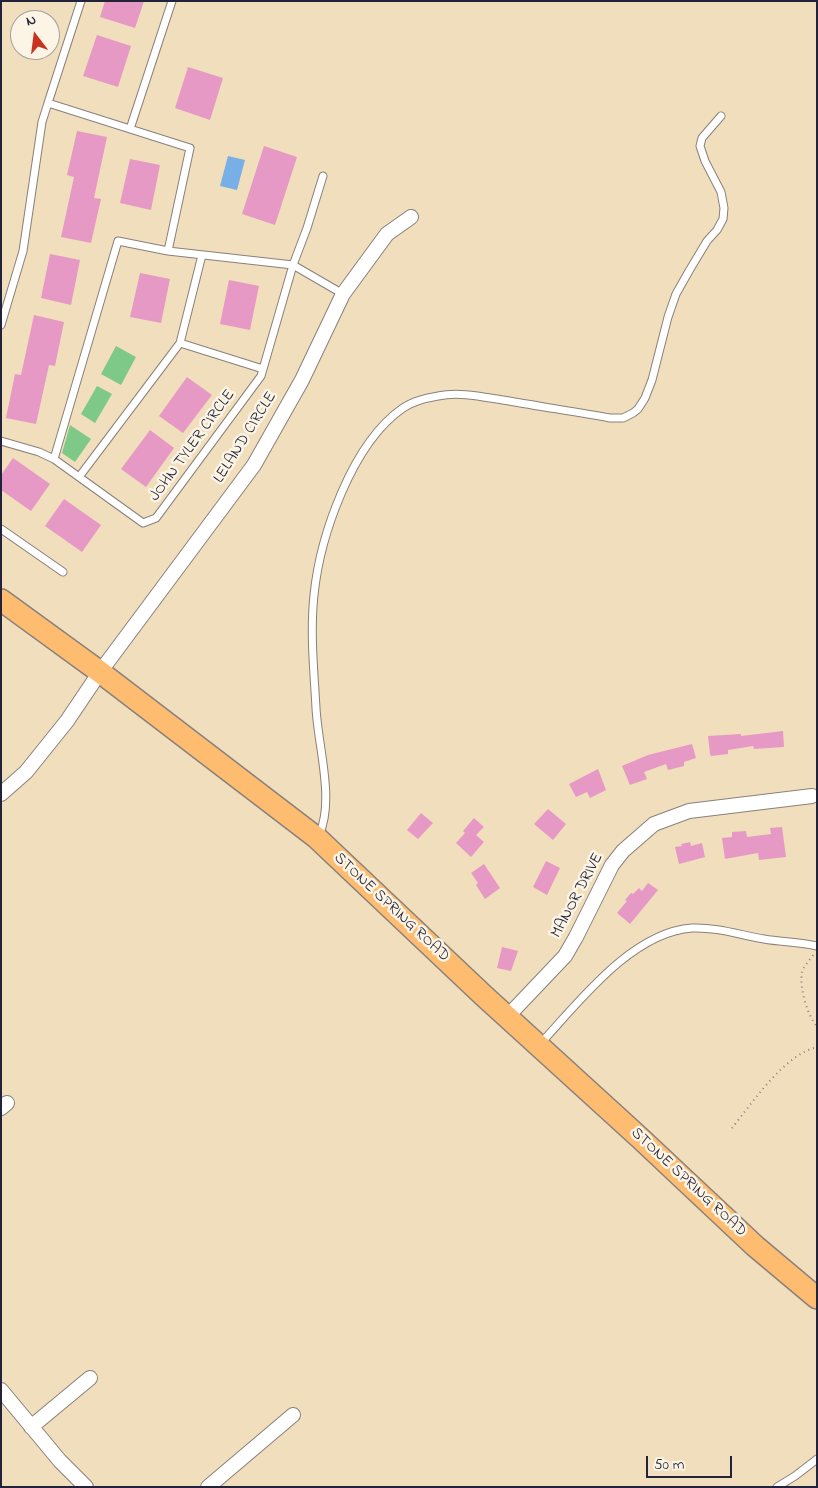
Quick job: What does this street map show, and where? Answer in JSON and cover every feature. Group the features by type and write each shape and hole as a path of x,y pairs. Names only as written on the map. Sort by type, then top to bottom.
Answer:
{"main road":[{"name":"STONE SPRING ROAD","path":"1,600 100,672 317,838 755,1246 817,1298"},
{"name":"STONE SPRING ROAD","path":"755,1246 817,1314"}],"street":[{"name":"LELAND CIRCLE","path":"1,794 37,760 67,721 100,672 254,465 302,380 343,294 388,234 410,217"},
{"name":"MANOR DRIVE","path":"507,1017 565,956 612,865 623,851 654,824 688,811 812,796"},
{"path":"32,1427 90,1378"},
{"path":"1,1390 60,1461 86,1487"},
{"path":"208,1487 293,1415"}],"lane":[{"path":"1,325 23,251 42,122 81,1"},
{"path":"130,129 172,1"},
{"path":"48,103 190,148 168,251"},
{"path":"317,838 324,821 327,800 317,722 313,667 312,623 314,597 317,571 326,537 345,486 358,461 381,428 396,414 414,403 437,396 454,394 484,397 610,418 625,417 638,409 645,398 652,380 676,294 707,241 717,230 723,219 724,208 721,192 700,146 702,138 721,116"},
{"name":"JOHN TYLER CIRCLE","path":"1,441 54,458 143,523 156,518 261,376 293,265 323,176"},
{"path":"54,458 118,242 168,251 293,265 343,294"},
{"path":"79,476 180,343 202,255"},
{"path":"180,343 263,369"},
{"path":"1,529 63,572"},
{"path":"539,1046 586,994 629,954 646,942 662,935 685,929 711,928 817,948"},
{"path":"777,1487 796,1476 817,1459"}],"path":[{"path":"817,948 805,966 802,980 807,1010 817,1026"},
{"path":"732,1128 790,1061 802,1052 817,1047"}],"green space":[{"path":"116,346 136,357 121,385 101,374"},
{"path":"97,386 112,394 95,423 81,414"},
{"path":"70,425 91,439 75,462 62,453"}],"water":[{"path":"228,156 245,160 237,190 220,186"}],"building":[{"path":"105,1 144,1 135,28 100,17"},
{"path":"97,35 131,46 118,87 83,76"},
{"path":"188,67 223,78 210,120 175,108"},
{"path":"77,131 107,137 94,198 101,199 91,243 61,237 74,177 67,175"},
{"path":"264,146 297,157 275,225 242,214"},
{"path":"130,159 160,165 151,210 120,203"},
{"path":"50,254 80,260 71,305 41,298"},
{"path":"140,273 170,279 161,323 130,317"},
{"path":"229,280 259,286 250,330 220,324"},
{"path":"34,315 64,322 55,366 49,365 36,424 6,418 15,374 21,375"},
{"path":"187,377 212,395 183,433 159,416"},
{"path":"150,430 174,448 146,487 121,469"},
{"path":"13,458 50,484 31,511 1,490 1,475"},
{"path":"64,499 101,525 82,552 45,526"},
{"path":"783,731 784,747 754,749 753,746 728,750 728,754 711,756 710,754 708,736 741,734 741,736"},
{"path":"692,744 696,758 684,762 684,766 668,770 666,764 644,772 647,779 630,785 622,766 648,755"},
{"path":"598,769 606,790 590,798 587,792 576,797 569,784"},
{"path":"548,809 566,824 553,840 534,824"},
{"path":"421,813 433,823 418,839 407,830"},
{"path":"474,818 484,827 476,835 484,842 471,857 456,843"},
{"path":"782,827 786,857 759,860 758,853 725,859 722,838 732,837 732,832 746,831 747,837 771,834 770,828"},
{"path":"690,842 691,846 702,843 705,857 679,864 675,847"},
{"path":"546,861 560,868 547,895 533,887"},
{"path":"484,864 500,888 485,899 471,873"},
{"path":"648,883 658,890 630,924 617,913 631,893 633,894 639,888 642,891"},
{"path":"502,947 518,951 511,971 497,968"}]}
